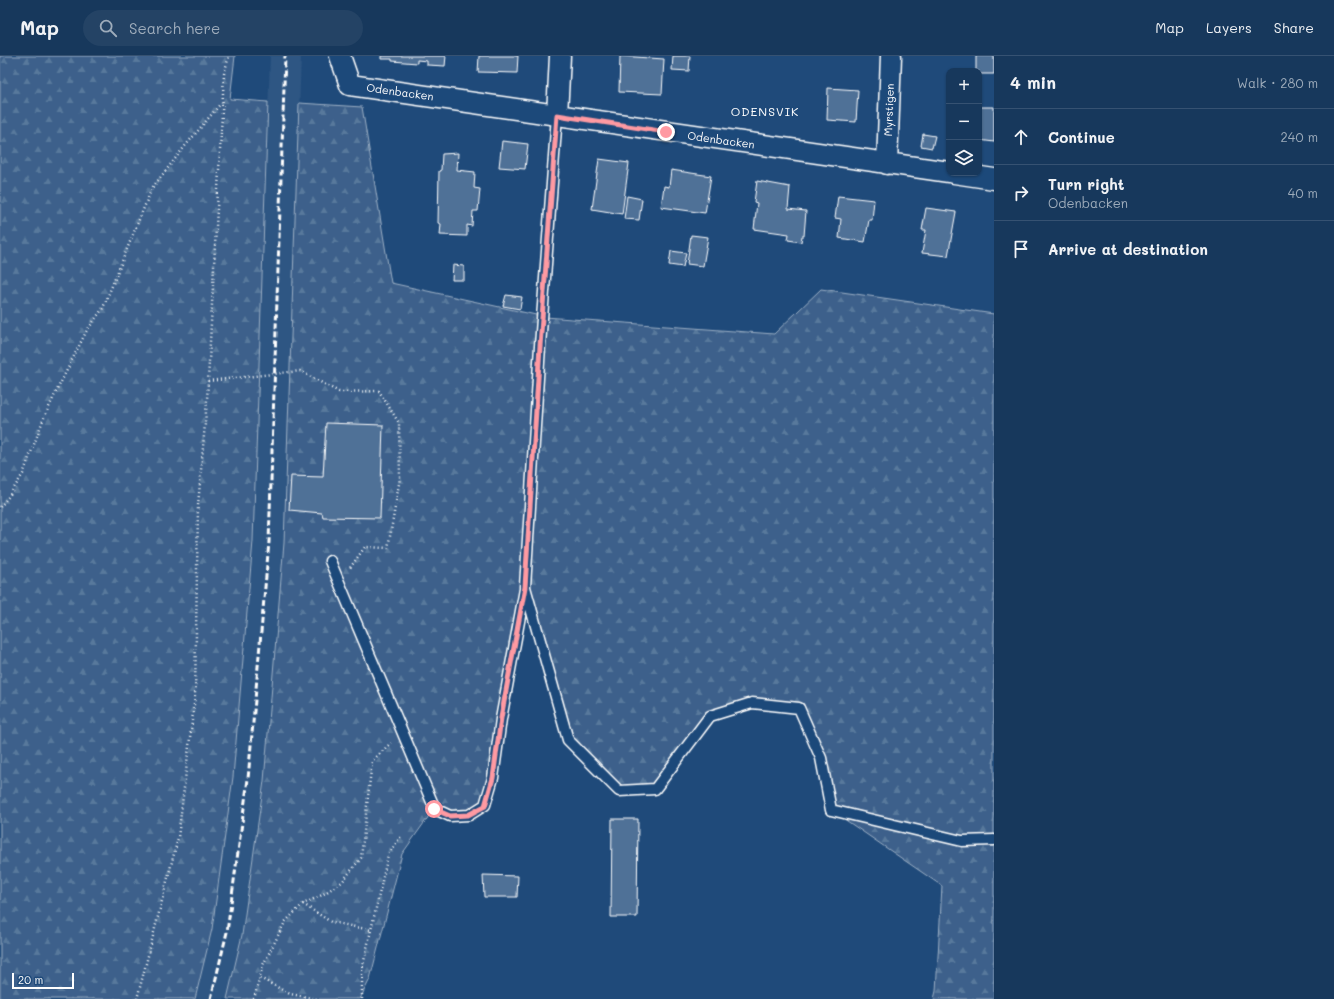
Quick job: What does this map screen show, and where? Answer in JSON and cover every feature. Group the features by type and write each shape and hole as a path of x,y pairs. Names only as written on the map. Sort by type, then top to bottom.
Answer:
{"street":[{"name":"Odenbacken","path":"340,56 350,85 946,172"},
{"path":"557,115 560,56"},
{"name":"Myrstigen","path":"888,164 890,56"},
{"path":"974,176 994,179"}],"lane":[{"path":"330,561 434,809 450,816 468,815 485,806 493,778 501,718 525,587 540,346 557,115"},
{"path":"525,587 568,740 619,791 655,789 710,716 752,703 799,708 821,758 831,810 962,840 994,840"}],"path":[{"path":"137,999 178,838 195,696 198,506 208,381 222,102 224,74 229,56"},
{"path":"0,507 9,496 22,474 43,420 58,388 86,332 103,308 152,188 222,102"},
{"path":"208,381 300,371 339,392 379,391 399,423 400,478 388,548 365,547 339,583"},
{"path":"254,999 263,965 285,922 303,904 322,895 342,882 361,858 372,761 390,742 407,744"},
{"path":"362,999 362,970 388,855 401,836"},
{"path":"303,904 331,922 371,930"},
{"path":"260,978 290,994 317,999"}],"shaded area":[{"path":"270,56 301,56 284,543 264,781 242,935 227,999 195,999 212,929 233,777 253,541"}],"green space":[{"path":"0,56 235,56 230,99 268,102 253,541 233,777 212,929 195,999 0,999"},
{"path":"299,103 362,107 391,283 545,317 774,334 821,289 994,314 994,999 934,999 936,991 942,886 831,810 821,758 799,708 752,703 711,716 655,789 619,791 568,740 526,588 485,805 469,815 434,809 402,854 370,979 360,999 227,999 242,935 264,781 284,543"}],"building":[{"path":"381,56 446,56 445,66 427,65 427,61 417,60 417,63 392,61 392,59 381,59"},
{"path":"479,56 518,56 517,73 478,72"},
{"path":"620,56 664,59 662,94 619,92"},
{"path":"673,56 690,56 689,71 672,70"},
{"path":"976,56 994,56 994,74 982,74 982,68 976,68"},
{"path":"828,88 858,90 856,122 827,120"},
{"path":"982,107 994,107 994,142 982,140"},
{"path":"923,134 935,136 932,148 921,146"},
{"path":"502,141 528,144 525,169 499,167"},
{"path":"458,153 457,170 475,172 474,188 480,189 478,211 473,211 472,226 467,225 467,236 440,235 441,224 438,223 439,171 441,170 442,154"},
{"path":"599,159 629,163 622,214 592,209"},
{"path":"671,170 711,176 705,213 661,207 664,186 669,187"},
{"path":"757,181 790,187 788,209 806,211 804,236 802,236 801,242 788,240 789,234 754,229 757,203 754,202"},
{"path":"627,196 642,199 639,220 624,219"},
{"path":"838,196 874,200 872,220 869,220 865,242 839,238 841,219 835,218"},
{"path":"926,208 956,212 948,256 922,253 926,230 922,230"},
{"path":"691,235 708,237 703,266 687,264"},
{"path":"671,251 686,253 683,267 669,265"},
{"path":"453,265 464,266 464,280 452,280"},
{"path":"506,295 522,297 520,309 503,306"},
{"path":"326,423 383,425 380,518 323,517 322,513 289,510 291,476 323,477"},
{"path":"612,819 638,819 637,917 611,917"},
{"path":"483,875 518,876 517,897 484,897"}],"railway":[{"path":"211,999 227,932 248,779 269,542 285,56"}],"district":[{"name":"ODENSVIK","path":"765,112"}],"route":[{"path":"434,809 450,816 468,815 485,806 493,778 501,718 525,587 540,346 557,115 666,132"}]}
